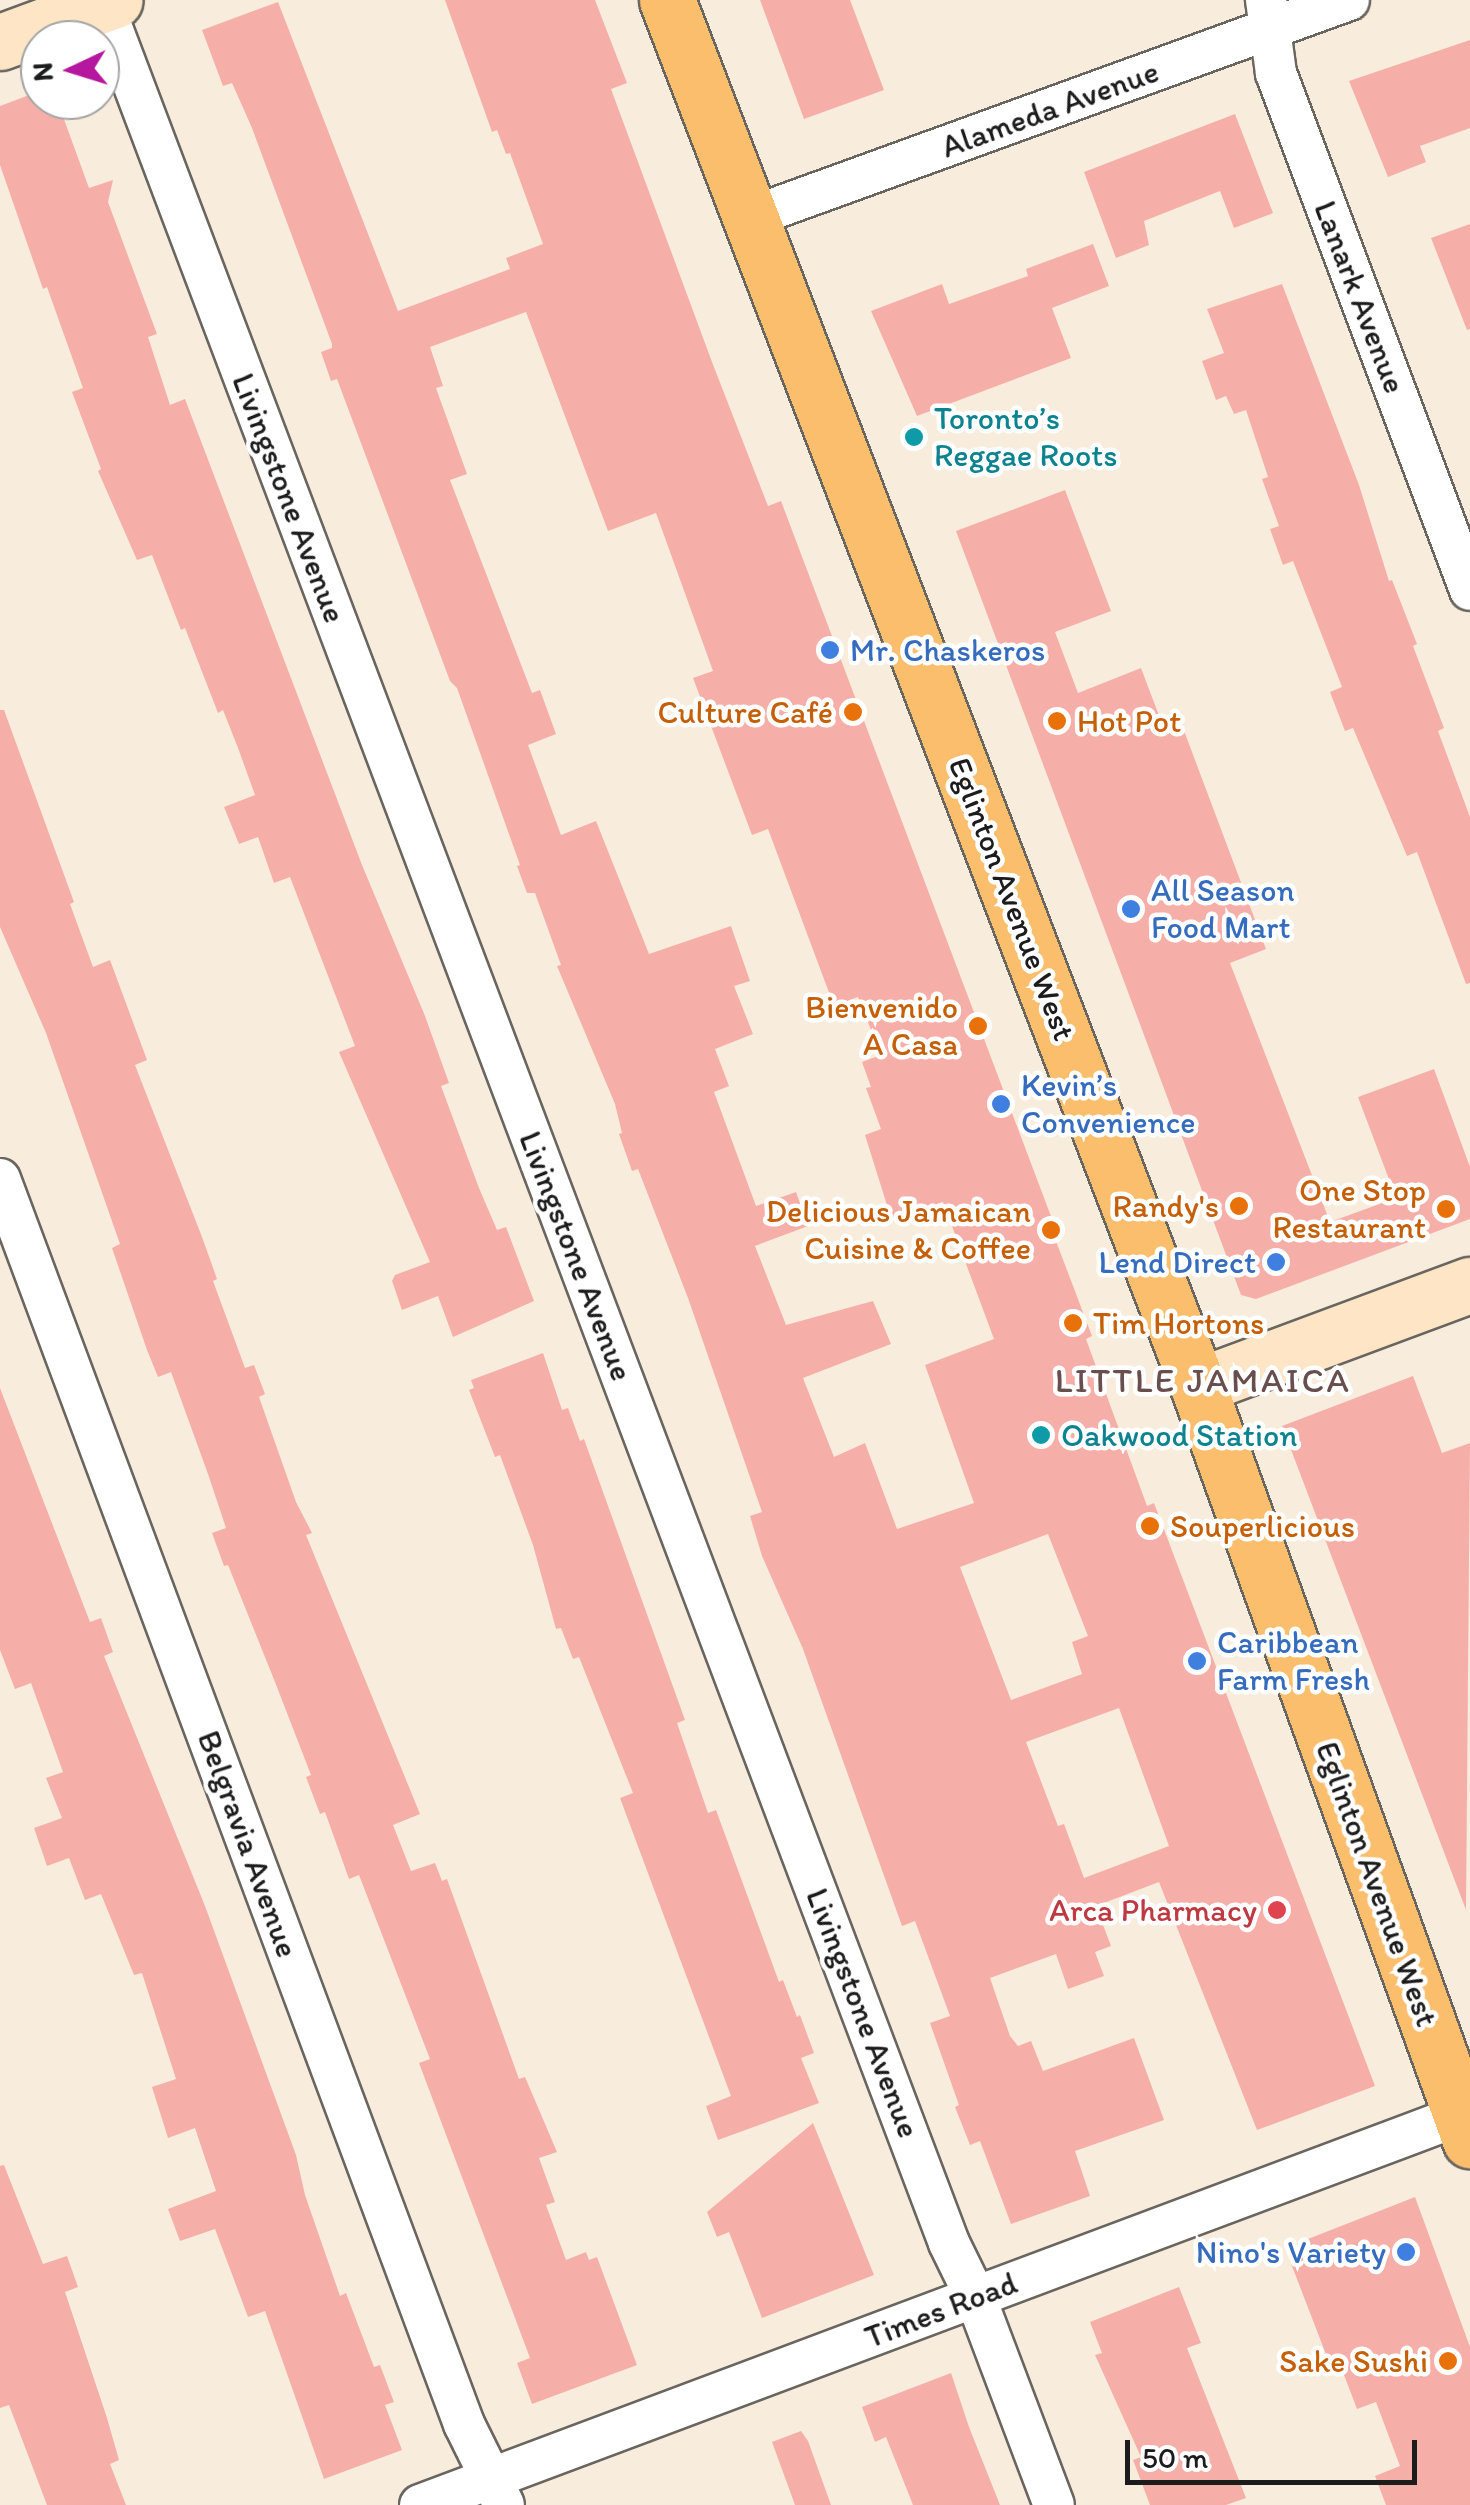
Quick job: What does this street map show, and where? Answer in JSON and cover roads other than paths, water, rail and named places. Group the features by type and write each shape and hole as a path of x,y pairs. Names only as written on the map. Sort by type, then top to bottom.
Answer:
{"main road":[{"name":"Eglinton Avenue West","path":"667,0 1198,1386 1465,2127"}],"street":[{"name":"Alameda Avenue","path":"751,217 1268,14 1349,0"},
{"path":"0,42 109,2"},
{"name":"Livingstone Avenue","path":"109,2 949,2244 975,2296 1054,2505"},
{"name":"Lanark Avenue","path":"1268,14 1276,73 1470,590"},
{"name":"Belgravia Avenue","path":"0,1179 450,2386 497,2492"},
{"path":"1198,1386 1470,1285"},
{"name":"Times Road","path":"420,2505 497,2492 975,2296 1465,2127"}],"place":[{"name":"Toronto’s Reggae Roots","path":"914,437"},
{"name":"Mr. Chaskeros","path":"830,650"},
{"name":"Culture Café","path":"853,712"},
{"name":"Hot Pot","path":"1057,721"},
{"name":"All Season Food Mart","path":"1131,909"},
{"name":"Bienvenido A Casa","path":"978,1026"},
{"name":"Kevin’s Convenience","path":"1001,1104"},
{"name":"Randy's","path":"1239,1206"},
{"name":"One Stop Restaurant","path":"1446,1209"},
{"name":"Delicious Jamaican Cuisine & Coffee","path":"1051,1230"},
{"name":"Lend Direct","path":"1276,1262"},
{"name":"Tim Hortons","path":"1073,1323"},
{"name":"Oakwood Station","path":"1041,1435"},
{"name":"Souperlicious","path":"1150,1526"},
{"name":"Caribbean Farm Fresh","path":"1197,1661"},
{"name":"Arca Pharmacy","path":"1277,1910"},
{"name":"Nino's Variety","path":"1406,2252"},
{"name":"Sake Sushi","path":"1448,2361"}],"district":[{"name":"LITTLE JAMAICA","path":"1203,1380"}]}
